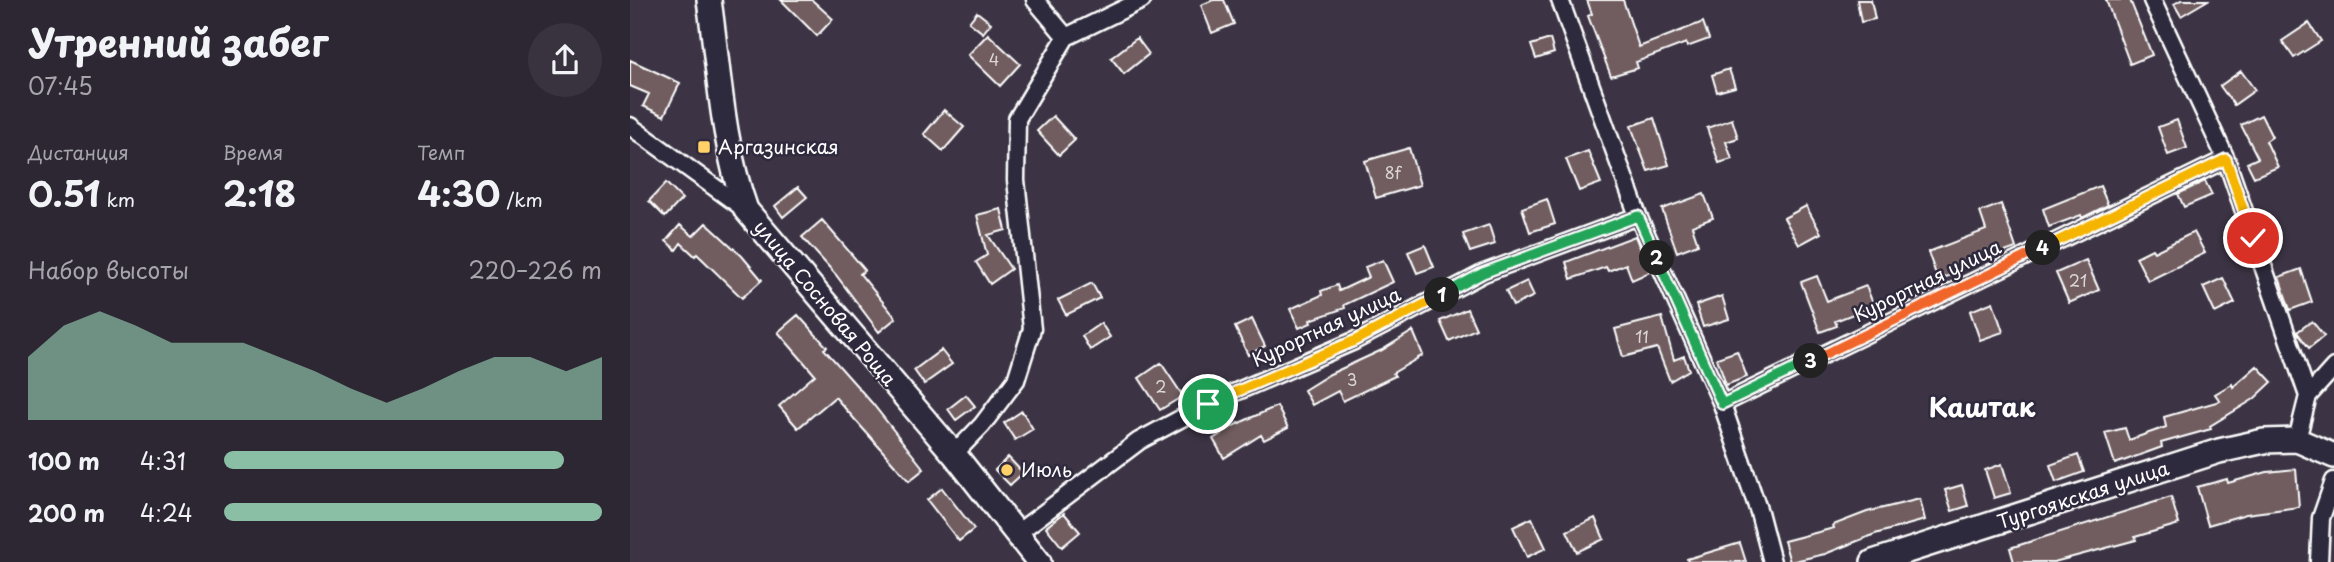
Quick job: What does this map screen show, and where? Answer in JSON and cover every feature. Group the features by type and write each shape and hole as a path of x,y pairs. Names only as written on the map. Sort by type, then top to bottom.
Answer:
{"main road":[{"name":"улица Сосновая Роща","path":"709,0 728,144 737,185 746,210 954,454 1040,562"},
{"path":"2297,440 2334,456"},
{"name":"Тургоякская улица","path":"1873,562 2219,451 2264,441 2297,440"}],"street":[{"path":"1035,0 1066,37"},
{"path":"954,454 982,425 1016,380 1032,329 1016,180 1017,119 1066,37 1142,0"},
{"path":"1560,0 1638,216 1722,404 1759,512 1772,562"},
{"path":"2152,0 2226,159 2308,396"},
{"name":"улица Сосновая Роща","path":"630,126 746,210"},
{"name":"Курортная улица","path":"1722,404 2226,159"},
{"name":"Курортная улица","path":"1016,534 1139,441 1208,404 1354,341 1483,273 1638,216"},
{"path":"2297,440 2308,396 2334,367"},
{"path":"2319,562 2321,518 2334,481"}],"building":[{"path":"781,0 812,0 833,19 817,36"},
{"path":"1213,0 1224,0 1234,24 1212,33 1201,5"},
{"path":"1587,0 1623,0 1639,47 1703,22 1709,39 1687,47 1686,43 1636,62 1638,68 1611,76 1588,16 1592,14"},
{"path":"1857,0 1871,0 1875,19 1861,22"},
{"path":"2106,0 2130,0 2152,55 2130,64"},
{"path":"2181,0 2208,0 2181,16 2174,4"},
{"path":"977,12 991,23 983,33 969,22"},
{"path":"2309,23 2321,41 2294,58 2282,41"},
{"path":"988,34 1020,64 1000,86 968,55"},
{"path":"1137,38 1149,54 1124,74 1111,58"},
{"path":"1550,39 1554,53 1536,59 1531,45"},
{"path":"630,60 680,83 664,116 643,106 649,94 630,86"},
{"path":"1729,69 1735,87 1717,92 1712,75"},
{"path":"2241,71 2255,90 2234,105 2220,86"},
{"path":"944,110 964,127 943,151 924,134"},
{"path":"2261,115 2272,137 2266,141 2278,167 2254,177 2247,163 2258,158 2241,125"},
{"path":"1053,116 1075,140 1059,155 1037,131"},
{"path":"1654,118 1669,165 1648,171 1631,126"},
{"path":"1732,119 1738,138 1726,142 1732,159 1719,163 1707,128"},
{"path":"2177,120 2187,148 2168,155 2158,127"},
{"path":"1409,148 1420,185 1376,198 1365,161"},
{"path":"1588,151 1601,183 1579,191 1566,159"},
{"path":"2205,181 2212,195 2184,207 2178,194"},
{"path":"666,183 682,199 665,217 649,201"},
{"path":"2100,186 2108,205 2082,218 2081,215 2049,227 2043,209"},
{"path":"798,187 807,197 783,217 775,206"},
{"path":"1704,194 1713,218 1692,226 1698,244 1677,252 1662,209"},
{"path":"1547,199 1555,224 1530,232 1522,208"},
{"path":"2001,204 2016,248 1952,271 1954,274 1938,280 1928,252 1986,230 1980,212"},
{"path":"1806,206 1821,233 1799,245 1784,218"},
{"path":"1001,209 1006,230 988,235 1011,269 990,284 976,262 987,255 977,215"},
{"path":"822,220 865,270 860,274 896,318 879,332 836,275 802,237"},
{"path":"706,223 742,256 762,280 742,298 697,254 695,256 681,243 676,250 666,241 680,225 693,236"},
{"path":"1489,225 1495,244 1470,252 1463,234"},
{"path":"2194,232 2205,253 2148,281 2136,257 2152,249 2154,252"},
{"path":"1635,236 1650,272 1632,280 1626,264 1608,271 1606,267 1571,279 1566,262"},
{"path":"1425,245 1434,267 1417,273 1408,252"},
{"path":"1383,260 1393,282 1344,305 1345,308 1310,320 1311,323 1299,328 1290,309 1322,295 1321,291 1337,285 1339,291 1369,277 1365,267"},
{"path":"2086,260 2099,290 2069,303 2056,273"},
{"path":"2301,269 2312,302 2290,310 2279,277"},
{"path":"1817,276 1827,301 1866,286 1874,306 1835,321 1837,326 1820,332 1801,282"},
{"path":"2223,278 2235,303 2215,313 2203,287"},
{"path":"1527,281 1534,296 1513,306 1506,291"},
{"path":"1092,283 1100,298 1066,315 1058,300"},
{"path":"1722,296 1729,319 1703,327 1696,305"},
{"path":"1993,302 2003,332 1980,340 1970,311"},
{"path":"1467,309 1476,329 1449,341 1440,321"},
{"path":"798,315 827,347 824,349 872,403 924,469 909,481 835,397 798,428 779,406 815,375 778,332"},
{"path":"1662,317 1674,360 1684,356 1689,370 1670,381 1657,348 1623,357 1615,329"},
{"path":"1252,319 1265,346 1248,355 1235,327"},
{"path":"2312,321 2324,336 2309,348 2297,332"},
{"path":"1101,323 1110,337 1090,350 1082,336"},
{"path":"1413,331 1423,355 1393,373 1395,376 1343,401 1338,391 1312,405 1304,390"},
{"path":"941,350 952,364 924,384 914,370"},
{"path":"1737,351 1747,377 1726,385 1717,358"},
{"path":"1161,363 1183,396 1160,410 1139,378"},
{"path":"2257,366 2272,382 2254,399 2210,426 2211,429 2161,443 2162,447 2115,464 2105,433 2125,428 2129,440 2166,427 2164,417 2220,401 2215,394 2232,384 2233,387"},
{"path":"966,395 975,406 956,420 948,409"},
{"path":"1277,406 1288,428 1264,440 1261,435 1224,458 1213,439 1235,425"},
{"path":"1022,411 1033,429 1015,440 1004,423"},
{"path":"2078,455 2084,472 2056,482 2050,465"},
{"path":"1008,457 1023,473 1010,485 995,470"},
{"path":"2002,464 2011,493 1994,498 1985,470"},
{"path":"2296,469 2299,507 2246,514 2208,525 2197,487 2227,479 2228,483 2267,472"},
{"path":"1962,485 1968,506 1952,511 1945,490"},
{"path":"942,488 974,529 959,541 927,500"},
{"path":"2171,497 2179,524 2135,537 2136,540 2054,562 2014,562 2010,548"},
{"path":"1920,499 1925,520 1875,534 1825,554 1790,562 1784,541 1834,528 1833,525 1867,512"},
{"path":"1064,513 1080,532 1062,547 1046,527"},
{"path":"1532,518 1546,548 1527,557 1513,527"},
{"path":"1595,518 1604,539 1577,552 1567,531"},
{"path":"1740,543 1746,562 1688,562 1687,559"}],"place":[{"name":"Аргазинская","path":"704,147"},
{"name":"Июль","path":"1007,470"}],"district":[{"name":"Каштак","path":"1982,408"}],"route":[{"path":"1208,404 1354,341 1483,273 1638,216 1722,404 2226,159 2253,238"}]}
